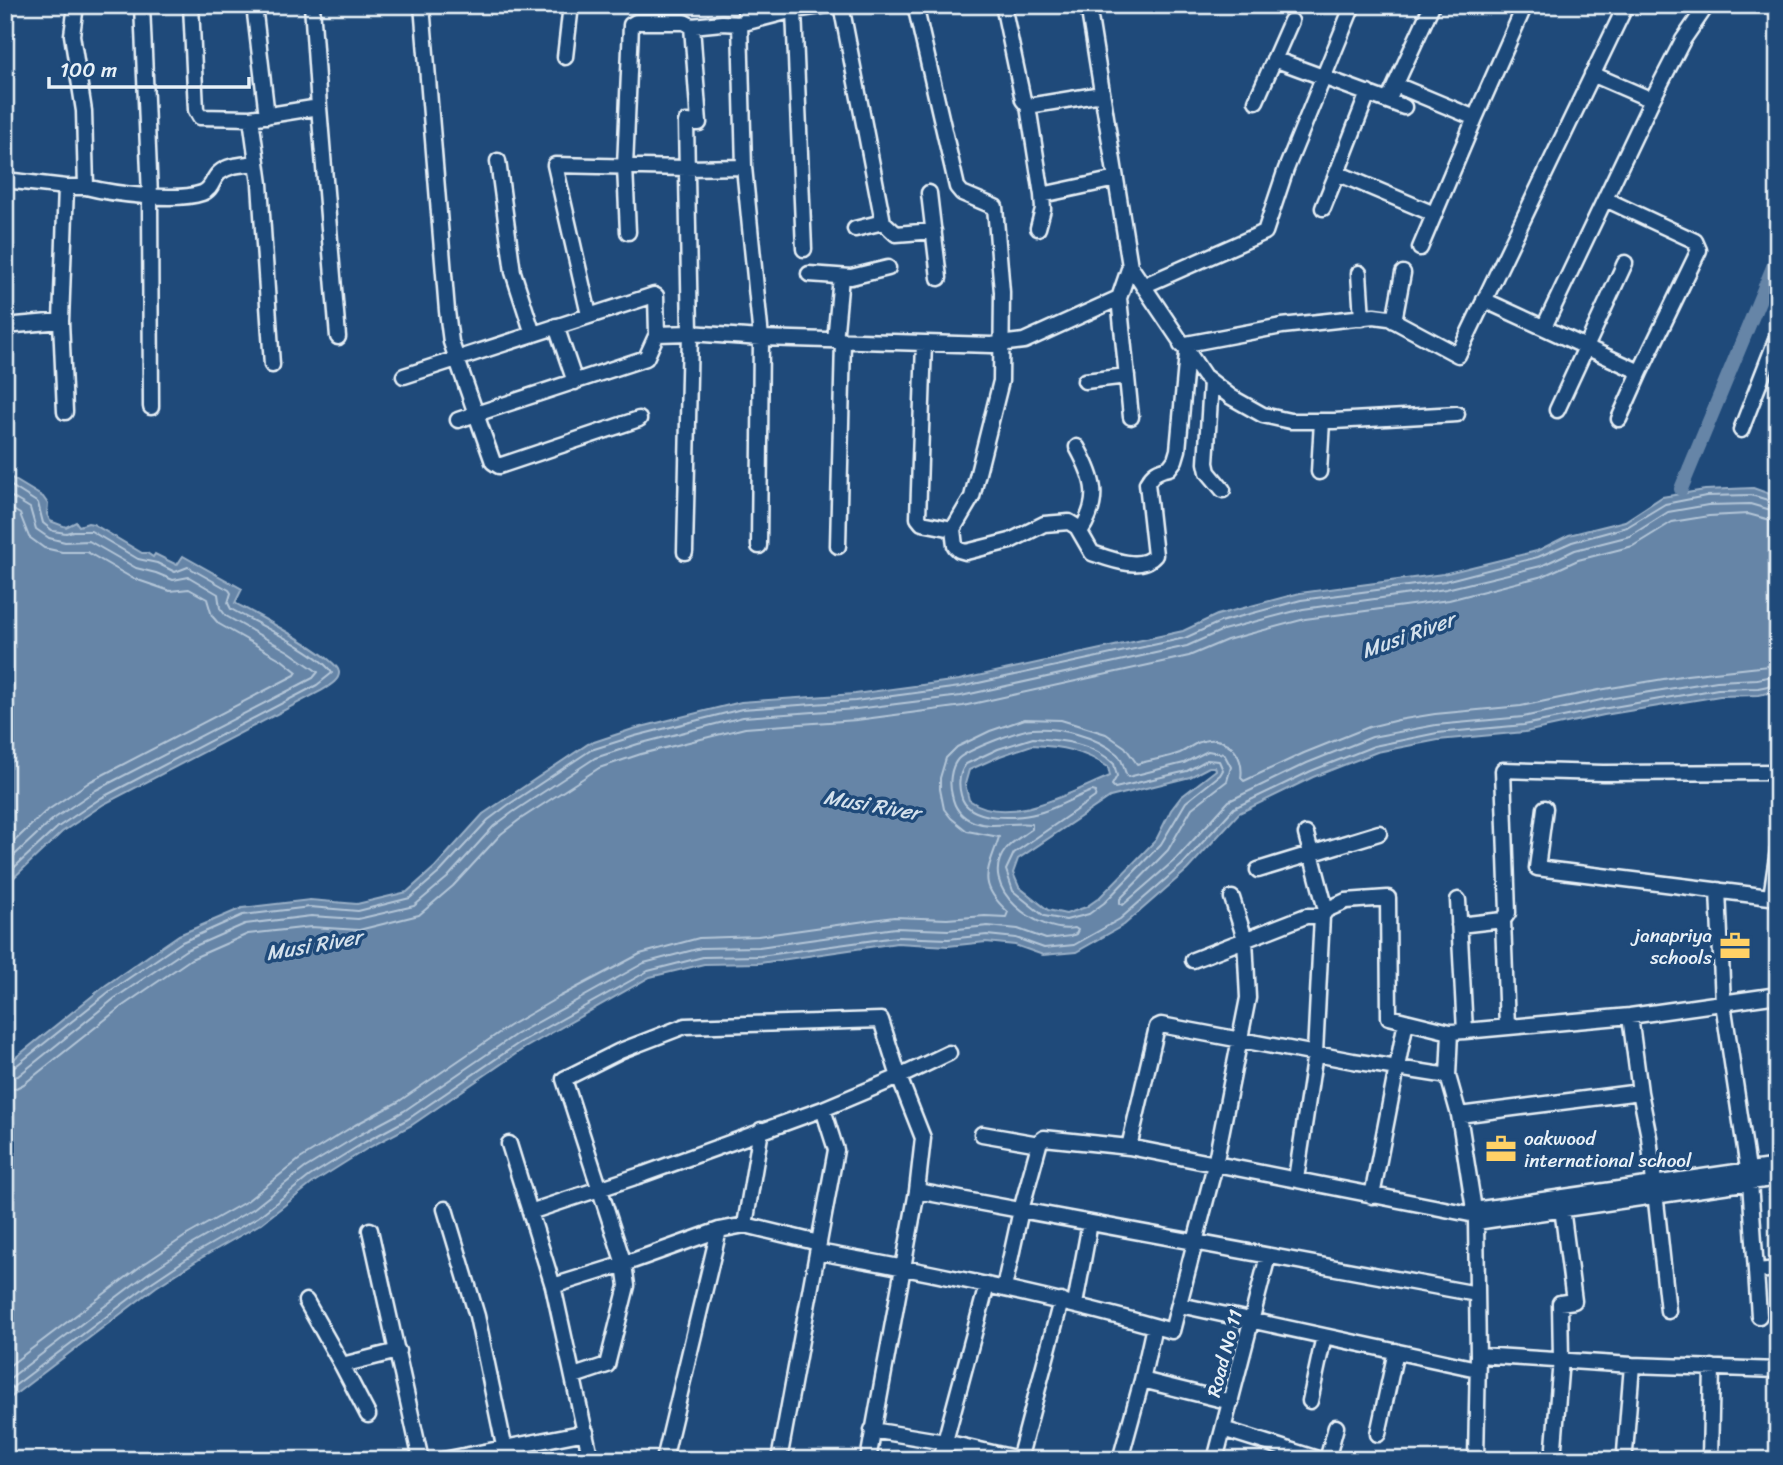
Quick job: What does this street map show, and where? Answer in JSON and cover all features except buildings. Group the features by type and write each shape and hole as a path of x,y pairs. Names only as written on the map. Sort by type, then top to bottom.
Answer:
{"street":[{"path":"76,5 72,35 83,111 86,187"},
{"path":"142,5 150,196 151,407"},
{"path":"191,5 197,114 205,119 251,118 319,107"},
{"path":"254,5 267,116"},
{"path":"312,5 338,337"},
{"path":"422,5 447,311 457,359 493,463 499,466 639,419"},
{"path":"565,57 570,5"},
{"path":"745,5 744,167 761,338 759,546"},
{"path":"628,232 625,167 631,25 636,22 684,22 692,26 743,23 794,10 828,5"},
{"path":"841,5 883,222 896,234 934,231"},
{"path":"915,5 957,187 995,207 1002,292 999,393 972,497 953,529 959,550 966,552 1010,541 1044,524 1069,522 1080,532 1092,553 1139,563 1148,561 1155,555 1147,483 1151,475 1169,468 1178,450 1184,349"},
{"path":"1003,5 1023,100 1028,106 1042,195 1038,228"},
{"path":"1088,5 1130,266 1204,376 1231,397 1263,415 1290,421 1457,414"},
{"path":"1143,286 1265,232 1286,169 1353,5"},
{"path":"1388,101 1432,5"},
{"path":"1420,248 1525,5"},
{"path":"1184,349 1282,326 1374,316 1394,321 1458,355 1626,5"},
{"path":"1544,327 1652,100 1683,40 1707,5"},
{"path":"794,10 804,249"},
{"path":"1256,100 1291,21"},
{"path":"685,552 691,333 686,122 699,123 692,26"},
{"path":"1275,59 1404,107"},
{"path":"1592,74 1652,100"},
{"path":"1396,85 1475,118"},
{"path":"1324,208 1368,93"},
{"path":"1028,106 1102,94"},
{"path":"251,118 260,184 272,365"},
{"path":"498,161 513,272 533,334"},
{"path":"5,180 150,196 204,192 213,185 218,173 232,166 256,163"},
{"path":"589,315 555,165 744,167"},
{"path":"1337,173 1434,214"},
{"path":"1042,195 1116,179"},
{"path":"65,412 61,321 66,187"},
{"path":"929,193 939,278"},
{"path":"1605,199 1695,241 1699,250 1619,419"},
{"path":"855,229 883,222"},
{"path":"1557,410 1625,263"},
{"path":"1130,266 1119,298 1131,417"},
{"path":"809,274 851,276 888,268"},
{"path":"1359,272 1362,318"},
{"path":"1394,321 1403,273"},
{"path":"838,546 841,276"},
{"path":"404,376 589,315 656,296 657,334 646,358 458,420"},
{"path":"657,334 1001,344 1024,341 1119,298"},
{"path":"1484,300 1640,372"},
{"path":"5,326 61,321"},
{"path":"556,326 575,382"},
{"path":"1741,430 1777,333"},
{"path":"923,343 918,518 922,523 953,529"},
{"path":"1085,381 1127,376"},
{"path":"1211,382 1206,463 1208,472 1223,490"},
{"path":"1319,472 1322,421"},
{"path":"1077,447 1094,490 1094,505 1080,532"},
{"path":"1507,1027 1503,920 1508,913 1503,770 1603,773 1778,772"},
{"path":"1545,808 1537,868 1774,898 1778,850"},
{"path":"1258,870 1379,833"},
{"path":"1296,1179 1314,1053 1324,913 1306,834"},
{"path":"1718,890 1723,1003 1749,1176 1759,1316"},
{"path":"553,1286 719,1230 745,1225 819,1248 1068,1302 1172,1331 1215,1165 1248,998 1245,939 1232,898"},
{"path":"1193,960 1306,916 1324,913 1346,901 1388,898 1389,1017 1450,1032 1630,1016 1778,995"},
{"path":"1458,900 1465,1031"},
{"path":"1460,925 1503,920"},
{"path":"1630,1016 1655,1189 1668,1311"},
{"path":"574,1376 607,1366 627,1286 624,1264 564,1079 620,1051 685,1026 881,1020 899,1077 923,1138 869,1460"},
{"path":"1372,1196 1406,1021"},
{"path":"1129,1147 1157,1027 1168,1025 1448,1076"},
{"path":"1450,1032 1448,1076 1459,1115 1475,1216 1476,1460"},
{"path":"530,1212 823,1109 949,1053"},
{"path":"1459,1115 1640,1092"},
{"path":"779,1460 836,1150 823,1109"},
{"path":"745,1225 761,1130"},
{"path":"982,1134 1039,1144"},
{"path":"1004,1288 1039,1144 1049,1137 1129,1147 1475,1216 1562,1208 1655,1189"},
{"path":"509,1144 553,1286 591,1460"},
{"path":"1475,1216 1749,1176 1778,1166"},
{"path":"1749,1176 1778,1178"},
{"path":"916,1192 1477,1294"},
{"path":"1554,1447 1561,1359 1560,1303 1574,1301 1562,1208"},
{"path":"445,1209 477,1316 506,1454"},
{"path":"872,1430 945,1442 1019,1459 1090,1223"},
{"path":"370,1230 421,1460"},
{"path":"664,1460 719,1230"},
{"name":"Road No 11","path":"1215,1460 1268,1256"},
{"path":"1757,1271 1778,1269"},
{"path":"940,1460 987,1284"},
{"path":"306,1301 369,1415"},
{"path":"1180,1304 1396,1351 1477,1362 1561,1359 1632,1365 1778,1370"},
{"path":"1120,1460 1154,1326"},
{"path":"1310,1401 1324,1336"},
{"path":"342,1366 398,1351"},
{"path":"1378,1434 1396,1351"},
{"path":"1625,1452 1632,1365"},
{"path":"1710,1459 1712,1367"},
{"path":"1142,1380 1231,1402"},
{"path":"1327,1460 1336,1427"},
{"path":"1223,1429 1321,1460"},
{"path":"443,1460 506,1454 586,1432"}],"water":[{"path":"5,474 43,497 48,504 47,514 50,521 66,527 76,522 79,526 93,524 142,553 153,557 155,554 177,565 183,556 242,589 235,603 325,656 335,665 339,675 330,686 321,691 104,804 62,832 5,886"},
{"name":"Musi River","path":"1753,488 1778,497 1778,691 1759,695 1720,696 1604,715 1525,732 1438,740 1377,752 1313,777 1239,813 1187,870 1124,925 1076,952 1043,955 1015,945 986,942 948,946 897,943 760,963 704,964 650,977 523,1049 412,1125 368,1148 314,1182 262,1223 156,1287 5,1402 5,1066 106,985 179,935 242,908 310,900 357,904 407,892 435,867 483,814 588,744 633,729 741,702 855,694 959,680 1183,631 1217,615 1300,593 1443,574 1537,551 1569,535 1625,521 1662,497 1705,490","holes":["1032,745 1081,753 1108,767 1110,776 1059,798 1020,809 985,808 969,800 965,784 969,770","1209,767 1215,767 1216,770 1181,797 1171,810 1156,840 1099,898 1086,907 1066,914 1048,910 1019,887 1013,873 1018,859 1110,797 1190,777"]}],"waterway":[{"path":"1681,489 1778,255"}],"place":[{"name":"janapriya schools","path":"1735,946"},
{"name":"oakwood international school","path":"1501,1149"}]}
